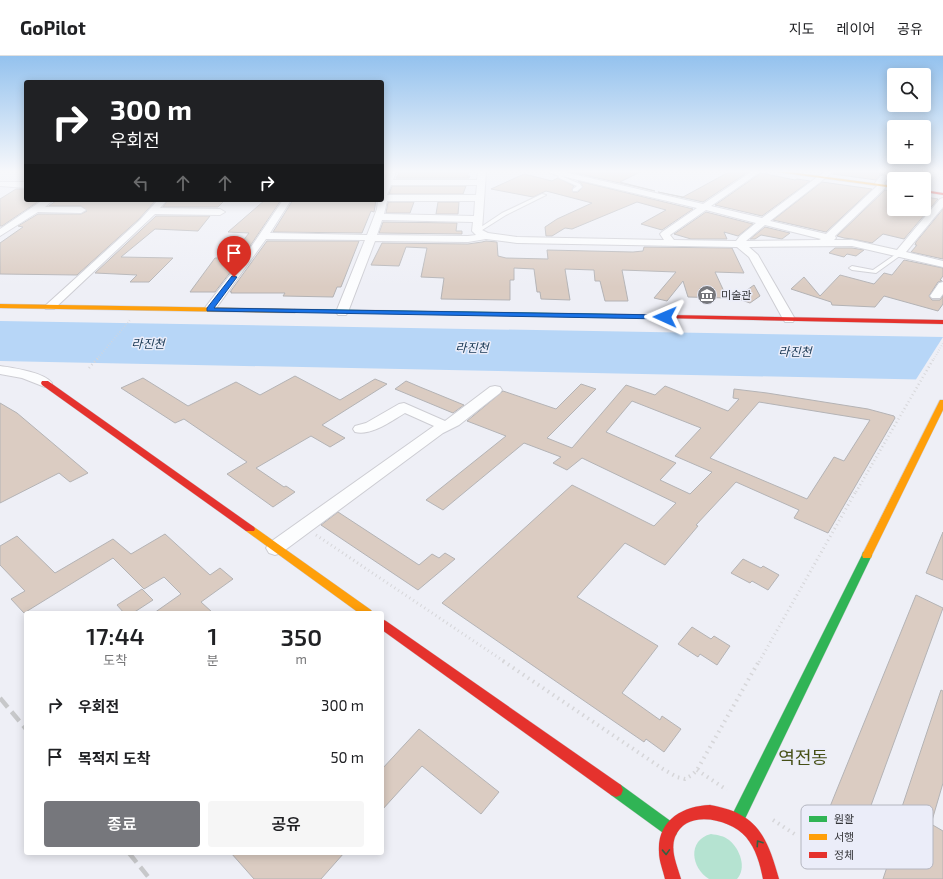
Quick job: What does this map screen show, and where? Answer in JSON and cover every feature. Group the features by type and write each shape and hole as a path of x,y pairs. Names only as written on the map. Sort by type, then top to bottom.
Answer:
{"street":[{"path":"0,233 34,210"},
{"path":"210,310 280,210"},
{"path":"342,312 381,210"},
{"path":"478,210 477,219 481,234"},
{"path":"671,242 665,234 700,210"},
{"path":"719,210 764,221 825,241"},
{"path":"739,244 743,238 778,210"},
{"path":"825,241 855,210"},
{"path":"899,254 935,210"},
{"path":"50,307 153,211 220,212"},
{"path":"379,217 477,219"},
{"path":"0,219 19,221"},
{"path":"263,236 468,239 481,234 517,240 739,244 825,241 852,243 943,264"},
{"path":"739,244 753,254 789,319"},
{"path":"936,296 943,285"},
{"path":"0,306 943,322"},
{"path":"0,370 26,375 45,383 364,611"},
{"path":"275,548 445,426 464,415 496,390"},
{"path":"737,820 940,414 943,402"},
{"path":"360,429 371,426 404,407 445,426"},
{"path":"384,625 671,830"},
{"path":"673,879 669,870 666,855 666,842 671,830 677,821 687,814 698,811 711,811 724,814 737,820 748,829 758,841 766,855 771,879"}],"lane":[{"path":"481,234 504,214 512,210"},
{"path":"852,268 874,272 885,266 899,254"}],"path":[{"path":"89,368 128,322"},
{"path":"304,527 663,769 684,779 690,778 697,770 943,343"}],"green space":[{"path":"711,834 727,839 733,844 739,853 742,870 737,879 709,879 698,868 695,862 695,848 703,837"}],"water":[{"name":"라진천","path":"0,321 943,337 943,380 0,361"}],"pier":[{"path":"943,337 943,382 915,381"}],"building":[{"path":"0,210 25,210 2,226 0,226"},
{"path":"147,210 77,275 0,274 0,243 23,227 18,226 38,214 81,214 87,211"},
{"path":"253,210 274,210 246,252 215,292 190,292 215,258 230,258 249,233 228,232"},
{"path":"286,210 374,210 374,212 371,211 362,233 273,232"},
{"path":"386,210 411,210 410,213 386,213"},
{"path":"437,210 458,210 458,214 436,214"},
{"path":"576,210 617,210 572,229 565,228 552,236 546,236 545,227 557,219"},
{"path":"665,210 691,210 662,230 641,224"},
{"path":"738,210 770,210 762,216"},
{"path":"785,210 849,210 826,232 773,220"},
{"path":"864,210 887,210 887,216 924,216 904,239 883,234 872,243 837,236"},
{"path":"943,210 943,259 911,252 917,245 915,245"},
{"path":"706,212 753,224 738,236 724,232 727,239 691,239 674,234"},
{"path":"156,216 210,216 198,231 155,229 121,257 173,258 149,282 130,282 137,275 95,273"},
{"path":"383,222 457,223 456,231 462,231 462,234 379,233"},
{"path":"765,227 790,233 782,239 761,235 755,239 750,239"},
{"path":"267,241 359,241 341,287 337,287 333,297 283,296 285,293 231,293 232,292 230,292"},
{"path":"486,241 497,242 498,256 506,258 548,259 547,250 633,252 643,251 644,247 732,248 744,273 715,272 727,298 688,297 683,281 667,301 654,298 676,272 622,270 628,301 605,301 600,281 595,281 594,270 565,269 570,300 541,299 540,292 537,292 534,269 514,268 514,280 510,280 510,300 441,299 444,278 421,277 427,248 406,247 399,266 371,265 382,243 468,244"},
{"path":"835,248 864,250 856,256 847,254 844,257 829,253"},
{"path":"904,260 943,268 943,276 940,280 942,281 938,282 929,296 932,300 940,300 943,296 943,304 938,311 884,296 875,307 832,305 831,302 791,289 804,277 820,296 840,275 874,284 884,273 892,275"},
{"path":"754,285 760,296 750,303 736,298"},
{"path":"295,376 340,400 375,379 387,384 322,425 345,438 330,447 311,436 256,468 284,487 286,486 295,492 273,507 227,474 247,462 184,419 175,423 121,388 143,378 188,406 236,382 260,395"},
{"path":"406,381 464,405 453,413 395,389"},
{"path":"581,384 596,389 547,438 572,448 626,385 655,395 665,386 728,411 739,399 733,398 734,389 868,409 894,416 895,418 828,533 794,518 799,510 736,482 696,525 698,526 665,565 625,543 577,597 658,646 622,693 660,720 662,716 681,729 664,752 646,739 644,742 442,603 572,485 654,526 676,503 582,458 567,470 553,463 561,457 524,443 443,510 426,500 506,436 467,421 503,391 556,409","holes":["632,401 701,428 675,456 712,472 690,494 660,480 676,463 606,432","759,402 870,420 844,461 834,457 807,499 710,458"]},
{"path":"0,403 17,413 88,473 70,482 59,473 0,503"},
{"path":"338,512 419,565 432,554 439,558 445,553 455,559 418,590 321,525"},
{"path":"943,532 943,580 926,573"},
{"path":"165,534 210,575 220,568 233,579 201,602 211,611 157,611 181,594 164,577 144,589 113,558 27,611 24,611 24,613 11,599 25,591 0,565 0,546 17,536 55,573 113,539 131,554"},
{"path":"743,559 761,568 763,566 779,575 768,590 752,581 750,583 731,573"},
{"path":"142,589 153,600 136,611 122,611 117,605"},
{"path":"916,595 943,608 871,805 831,805"},
{"path":"692,627 711,639 714,636 730,646 717,665 700,654 698,657 678,644"},
{"path":"941,690 943,691 943,783 933,817 933,805 903,805"},
{"path":"419,729 499,792 481,814 422,766 384,808 384,767"},
{"path":"933,825 943,831 943,879 883,879 886,869 933,869"},
{"path":"233,855 342,855 321,879 254,879"}],"railway":[{"path":"0,698 24,727"},
{"path":"131,855 150,879"}],"traffic: fast":[{"path":"295,311 616,316"},
{"path":"737,820 867,555"},
{"path":"616,790 671,830"}],"traffic: slow":[{"path":"0,306 295,311"},
{"path":"867,555 943,402"},
{"path":"250,529 364,611"}],"traffic: jam":[{"path":"616,316 943,322"},
{"path":"45,383 250,529"},
{"path":"384,625 616,790"},
{"path":"673,879 666,853 669,834 675,824 685,817 697,813 710,812 736,820 752,832 763,851 771,879"}],"place":[{"name":"미술관","path":"707,295"}],"district":[{"name":"역전동","path":"803,758"}],"route":[{"path":"234,277 210,310 665,317"}]}
